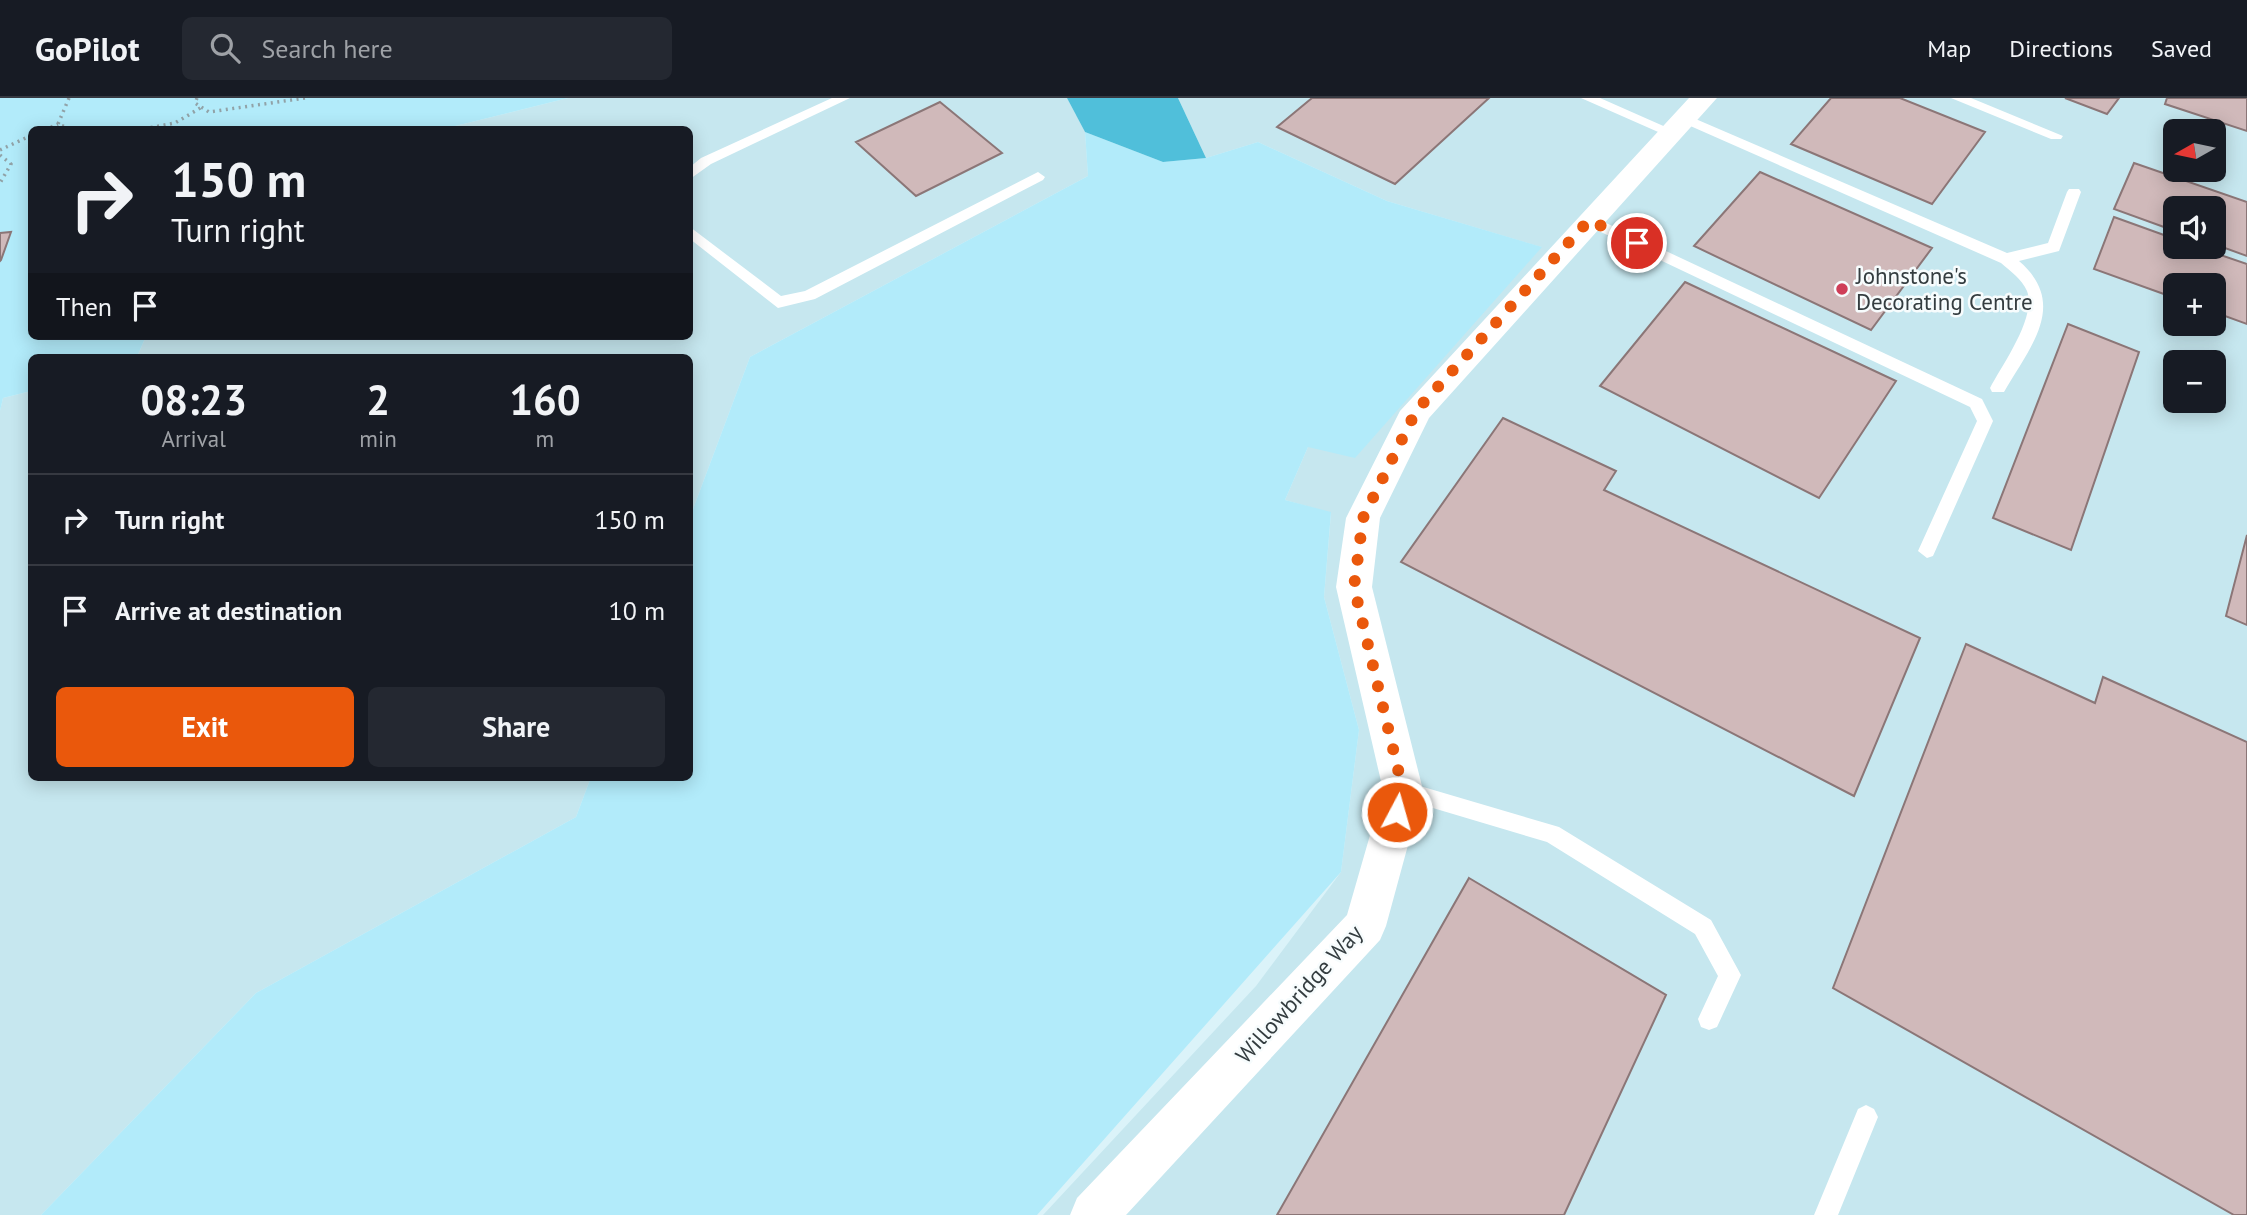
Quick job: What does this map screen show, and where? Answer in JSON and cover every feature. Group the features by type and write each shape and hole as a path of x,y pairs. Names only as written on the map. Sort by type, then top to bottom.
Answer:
{"street":[{"name":"Willowbridge Way","path":"1094,1215 1365,926 1403,790 1354,587 1363,518 1416,411 1686,116"}],"lane":[{"path":"693,172 706,161 843,98"},
{"path":"1588,98 1686,116 2006,259 2023,272 2034,288 2037,309 1998,388"},
{"path":"1958,98 2056,136"},
{"path":"693,234 778,302 809,295 1038,177"},
{"path":"2006,259 2054,247 2074,192"},
{"path":"1589,220 1976,403 1985,421 1927,551"},
{"path":"1403,790 1552,834 1703,928 1730,975 1709,1019"},
{"path":"1826,1215 1866,1117"}],"path":[{"path":"54,126 58,124 69,98"},
{"path":"197,98 195,103 209,112 305,98"},
{"path":"159,126 175,123 202,107"},
{"path":"58,124 63,126"},
{"path":"0,150 28,137"},
{"path":"0,155 11,164 0,183"}],"shaded area":[{"path":"0,98 568,98 455,126 28,126 28,340 144,340 138,354 28,354 28,392 3,398 0,411"},
{"path":"568,98 1067,98 1085,132 1088,176 750,357 693,509 693,354 138,354 144,340 693,340 693,126 455,126"},
{"path":"1067,98 1178,98 1206,158 1163,162 1085,132"},
{"path":"1178,98 2247,98 2247,1215 1043,1215 1256,986 1341,872 1359,730 1324,597 1331,513 1285,500 1308,447 1541,247 1387,201 1258,142 1206,158"},
{"path":"1085,132 1163,162 1206,158 1258,142 1387,201 1542,247 1355,458 1308,447 1285,500 1331,512 1324,597 1359,730 1341,872 1037,1215 41,1215 256,993 576,817 590,781 693,781 693,509 750,357 1088,176"},
{"path":"28,392 28,781 590,781 576,817 256,993 41,1215 0,1215 0,411 3,398"}],"building":[{"path":"1312,98 1489,98 1395,184 1277,127"},
{"path":"1831,98 1900,98 1985,132 1932,204 1791,144"},
{"path":"2065,98 2119,98 2107,114"},
{"path":"2167,98 2247,98 2247,131 2226,124 2226,119 2211,119 2165,104"},
{"path":"940,102 1002,153 916,196 856,142"},
{"path":"2134,163 2163,173 2163,182 2189,182 2247,202 2247,256 2226,248 2226,196 2163,196 2163,227 2114,209"},
{"name":"Johnstone's Decorating Centre","path":"1760,172 1932,248 1871,330 1694,246"},
{"path":"2114,217 2163,235 2163,259 2226,259 2226,257 2247,264 2247,324 2226,316 2226,273 2163,273 2163,294 2094,269"},
{"path":"11,232 1,260 0,261 0,233"},
{"path":"1685,282 1896,381 1819,498 1600,386"},
{"path":"2068,324 2139,352 2071,550 1993,518"},
{"path":"1503,418 1616,471 1604,490 1920,638 1854,796 1401,562"},
{"path":"2247,535 2247,625 2226,616"},
{"path":"1966,644 2095,703 2103,677 2247,742 2247,1215 2234,1215 1833,988"},
{"path":"1469,878 1666,995 1564,1215 1277,1215"}],"place":[{"name":"Johnstone's Decorating Centre","path":"1842,289"}],"route":[{"path":"1397,812 1403,790 1354,587 1363,518 1416,411 1589,220 1637,243"}]}
